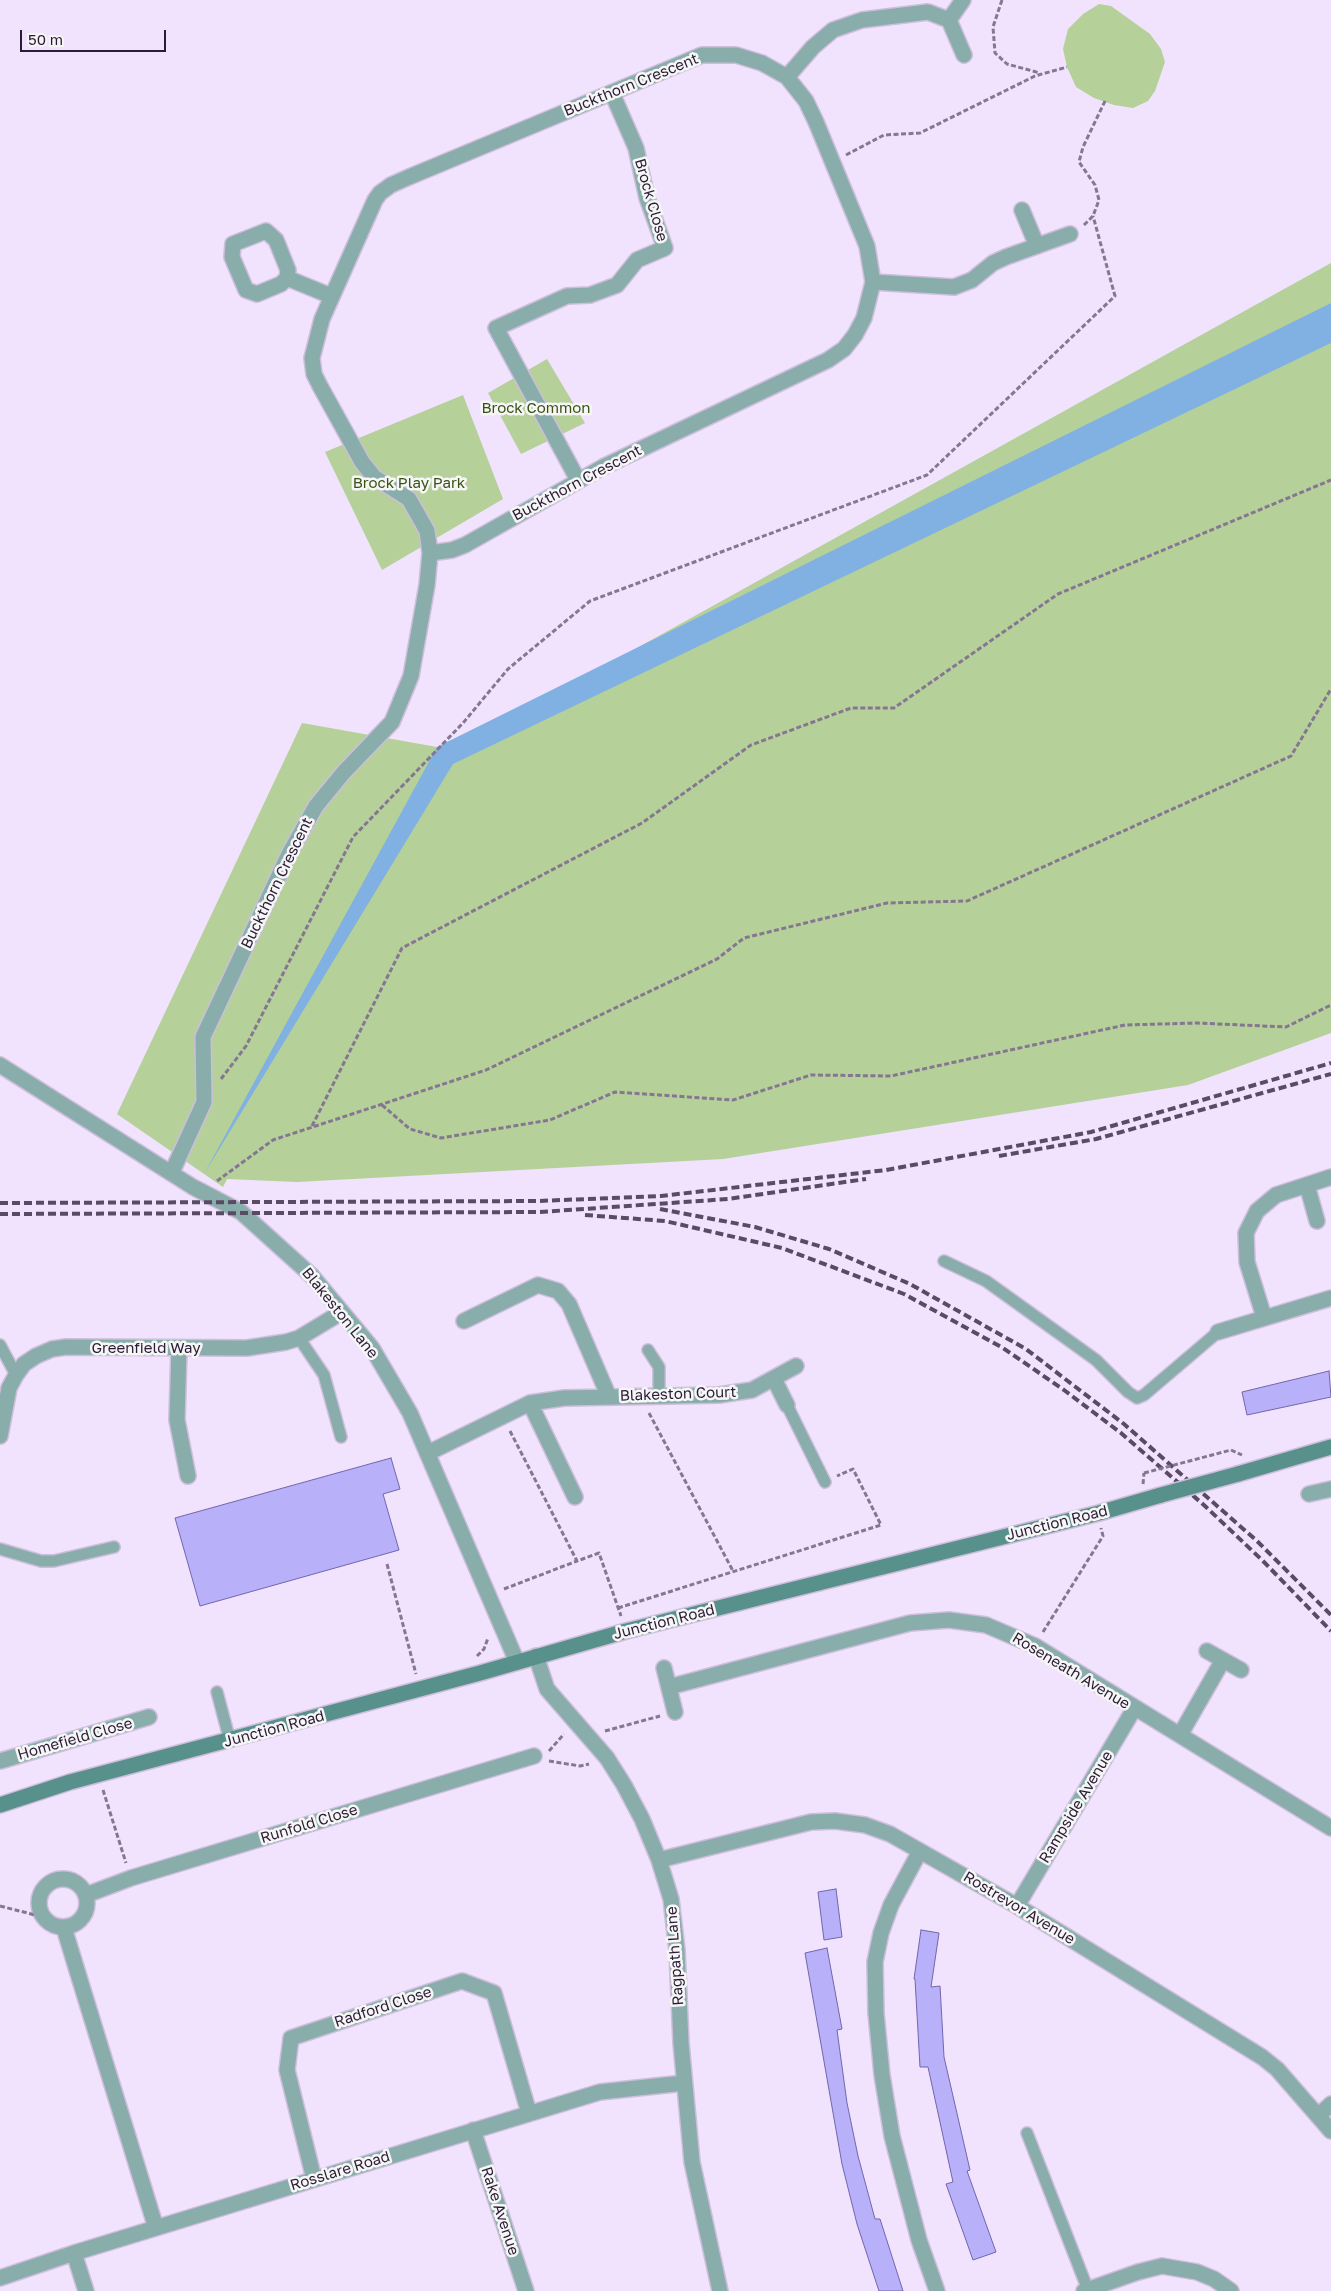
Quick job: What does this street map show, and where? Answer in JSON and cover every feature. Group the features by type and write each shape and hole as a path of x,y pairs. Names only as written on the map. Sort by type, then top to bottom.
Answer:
{"main road":[{"name":"Junction Road","path":"0,1805 70,1782 230,1741 626,1631 1089,1515 1331,1447"}],"street":[{"path":"949,20 963,0"},
{"path":"787,77 813,48 833,30 862,20 928,12 949,20 964,55"},
{"name":"Buckthorn Crescent","path":"172,1172 204,1102 203,1037 289,854 316,806 344,772 392,722 411,676 428,585 430,553 427,531 409,500 374,477 362,462 314,374 312,358 315,340 331,296 375,200 390,185 702,55 736,55 762,62 787,77 806,101 867,246 873,282 864,318 855,335 844,349 828,360 697,421 578,480 465,545 452,550 430,553"},
{"name":"Brock Close","path":"578,480 496,328 567,296 590,295 617,285 637,260 664,248 647,198 636,148 612,92"},
{"path":"1022,210 1037,246"},
{"path":"873,282 954,287 972,280 993,263 1006,257 1070,234"},
{"path":"287,278 331,296"},
{"name":"Blakeston Lane","path":"0,1065 203,1192 241,1212 312,1276 372,1348 410,1413 517,1662"},
{"path":"1264,1317 1247,1262 1246,1233 1257,1211 1276,1195 1331,1177"},
{"path":"1307,1185 1317,1221"},
{"name":"Blakeston Court","path":"464,1321 538,1285 558,1290 569,1304 609,1397"},
{"path":"1218,1332 1331,1298"},
{"name":"Greenfield Way","path":"0,1436 9,1388 16,1375 24,1364 52,1349 66,1347 247,1348 299,1338 342,1312"},
{"path":"179,1349 177,1420 188,1476"},
{"name":"Blakeston Court","path":"428,1453 530,1403 564,1398 640,1397 752,1390 796,1366"},
{"path":"774,1379 787,1405"},
{"path":"530,1403 575,1498"},
{"path":"1309,1494 1331,1489"},
{"name":"Roseneath Avenue","path":"669,1687 910,1623 949,1620 986,1625 1035,1646 1134,1709 1180,1735 1331,1828"},
{"path":"1207,1651 1241,1670"},
{"name":"Ragpath Lane","path":"536,1656 547,1689 607,1758 624,1785 642,1819 659,1860 671,1899 677,1950 684,2083 692,2162 720,2291"},
{"path":"1180,1735 1223,1660"},
{"path":"664,1668 675,1712"},
{"name":"Rampside Avenue","path":"1017,1906 1134,1709"},
{"name":"Homefield Close","path":"0,1761 149,1717"},
{"name":"Runfold Close","path":"86,1895 131,1878 534,1756"},
{"name":"Rostrevor Avenue","path":"659,1860 811,1822 835,1820 865,1825 890,1834 1017,1906 1262,2057 1277,2069 1331,2131"},
{"path":"920,1850 891,1905 881,1934 875,1962 876,2013 882,2075 892,2136 919,2240 938,2291"},
{"path":"57,1879 69,1879 80,1886 86,1895 87,1906 84,1916 76,1924 64,1928 51,1924 43,1917 39,1908 40,1895 46,1885 57,1879"},
{"path":"64,1928 156,2228"},
{"name":"Radford Close","path":"314,2179 287,2070 291,2038 462,1981 494,1993 529,2113"},
{"name":"Rosslare Road","path":"0,2278 74,2253 600,2092 684,2083"},
{"path":"1318,2116 1331,2104"},
{"name":"Rake Avenue","path":"473,2130 526,2291"},
{"path":"74,2253 86,2291"},
{"path":"1086,2290 1138,2272 1162,2266 1197,2272 1214,2279 1231,2291"}],"lane":[{"path":"944,1260 993,1286 1096,1360 1128,1392 1137,1398 1144,1395 1218,1332"},
{"path":"299,1338 324,1375 342,1437"},
{"path":"0,1345 16,1375"},
{"path":"648,1350 659,1367 659,1396"},
{"path":"787,1405 825,1482"},
{"path":"0,1549 41,1561 54,1561 114,1547"},
{"path":"217,1692 230,1741"},
{"path":"1027,2132 1086,2290"}],"path":[{"path":"1002,0 993,27 995,53 1007,64 1041,73"},
{"path":"832,162 884,135 920,133 1041,73 1067,67"},
{"path":"1070,234 1080,230 1093,216 1099,200 1095,185 1079,162 1083,147 1106,99"},
{"path":"204,1102 246,1046 353,837 463,723 508,668 590,601 927,475 1115,296 1093,216"},
{"path":"312,1127 402,948 642,823 751,745 851,708 894,708 1058,594 1331,480"},
{"path":"203,1192 273,1140 486,1070 717,959 744,938 887,903 967,901 1291,756 1331,690"},
{"path":"382,1104 410,1129 441,1138 550,1120 615,1092 733,1100 811,1076 891,1076 1125,1025 1197,1023 1286,1027 1331,1005"},
{"path":"640,1397 733,1571"},
{"path":"502,1416 577,1561"},
{"path":"1144,1473 1231,1450"},
{"path":"618,1608 881,1525 852,1469 825,1482"},
{"path":"1035,1646 1103,1536"},
{"path":"489,1594 599,1553 626,1631"},
{"path":"387,1564 421,1689"},
{"path":"588,1735 675,1712"},
{"path":"534,1756 550,1751 575,1722"},
{"path":"534,1756 552,1762 580,1766 607,1758"},
{"path":"0,1906 43,1917"}],"green space":[{"path":"1099,4 1111,6 1150,34 1161,49 1165,62 1155,91 1148,101 1133,108 1114,105 1094,98 1076,87 1067,67 1063,49 1068,29 1083,14"},
{"path":"1331,263 1331,1033 1188,1085 723,1159 297,1182 227,1179 223,1187 117,1114 302,723 437,747 563,689"},
{"name":"Brock Common","path":"547,359 585,423 521,454 488,393"},
{"name":"Brock Play Park","path":"463,395 503,499 382,570 325,452"}],"water":[{"path":"1331,303 1331,343 453,764 204,1174 437,747"}],"building":[{"path":"1329,1371 1331,1397 1247,1415 1242,1392"},
{"path":"391,1458 400,1489 383,1494 399,1550 200,1606 175,1518"},
{"path":"836,1889 842,1937 824,1940 818,1892"},
{"path":"921,1930 939,1933 931,1987 940,1986 944,2057 970,2170 967,2171 996,2252 973,2260 946,2184 953,2182 928,2067 920,2067 914,1979"},
{"path":"827,1948 842,2029 837,2030 847,2103 858,2156 875,2219 880,2219 903,2291 879,2291 857,2224 842,2164 805,1953"}],"railway":[{"path":"0,1203 538,1201 661,1196 886,1170 1091,1132 1331,1063"},
{"path":"999,1156 1096,1139 1331,1074"},
{"path":"0,1214 540,1212 728,1199 866,1179"},
{"path":"660,1209 755,1227 829,1249 910,1284 1026,1349 1124,1424 1257,1541 1331,1615"},
{"path":"585,1215 665,1221 782,1248 904,1294 1003,1348 1064,1390 1121,1433 1205,1506 1263,1561 1331,1631"}]}
